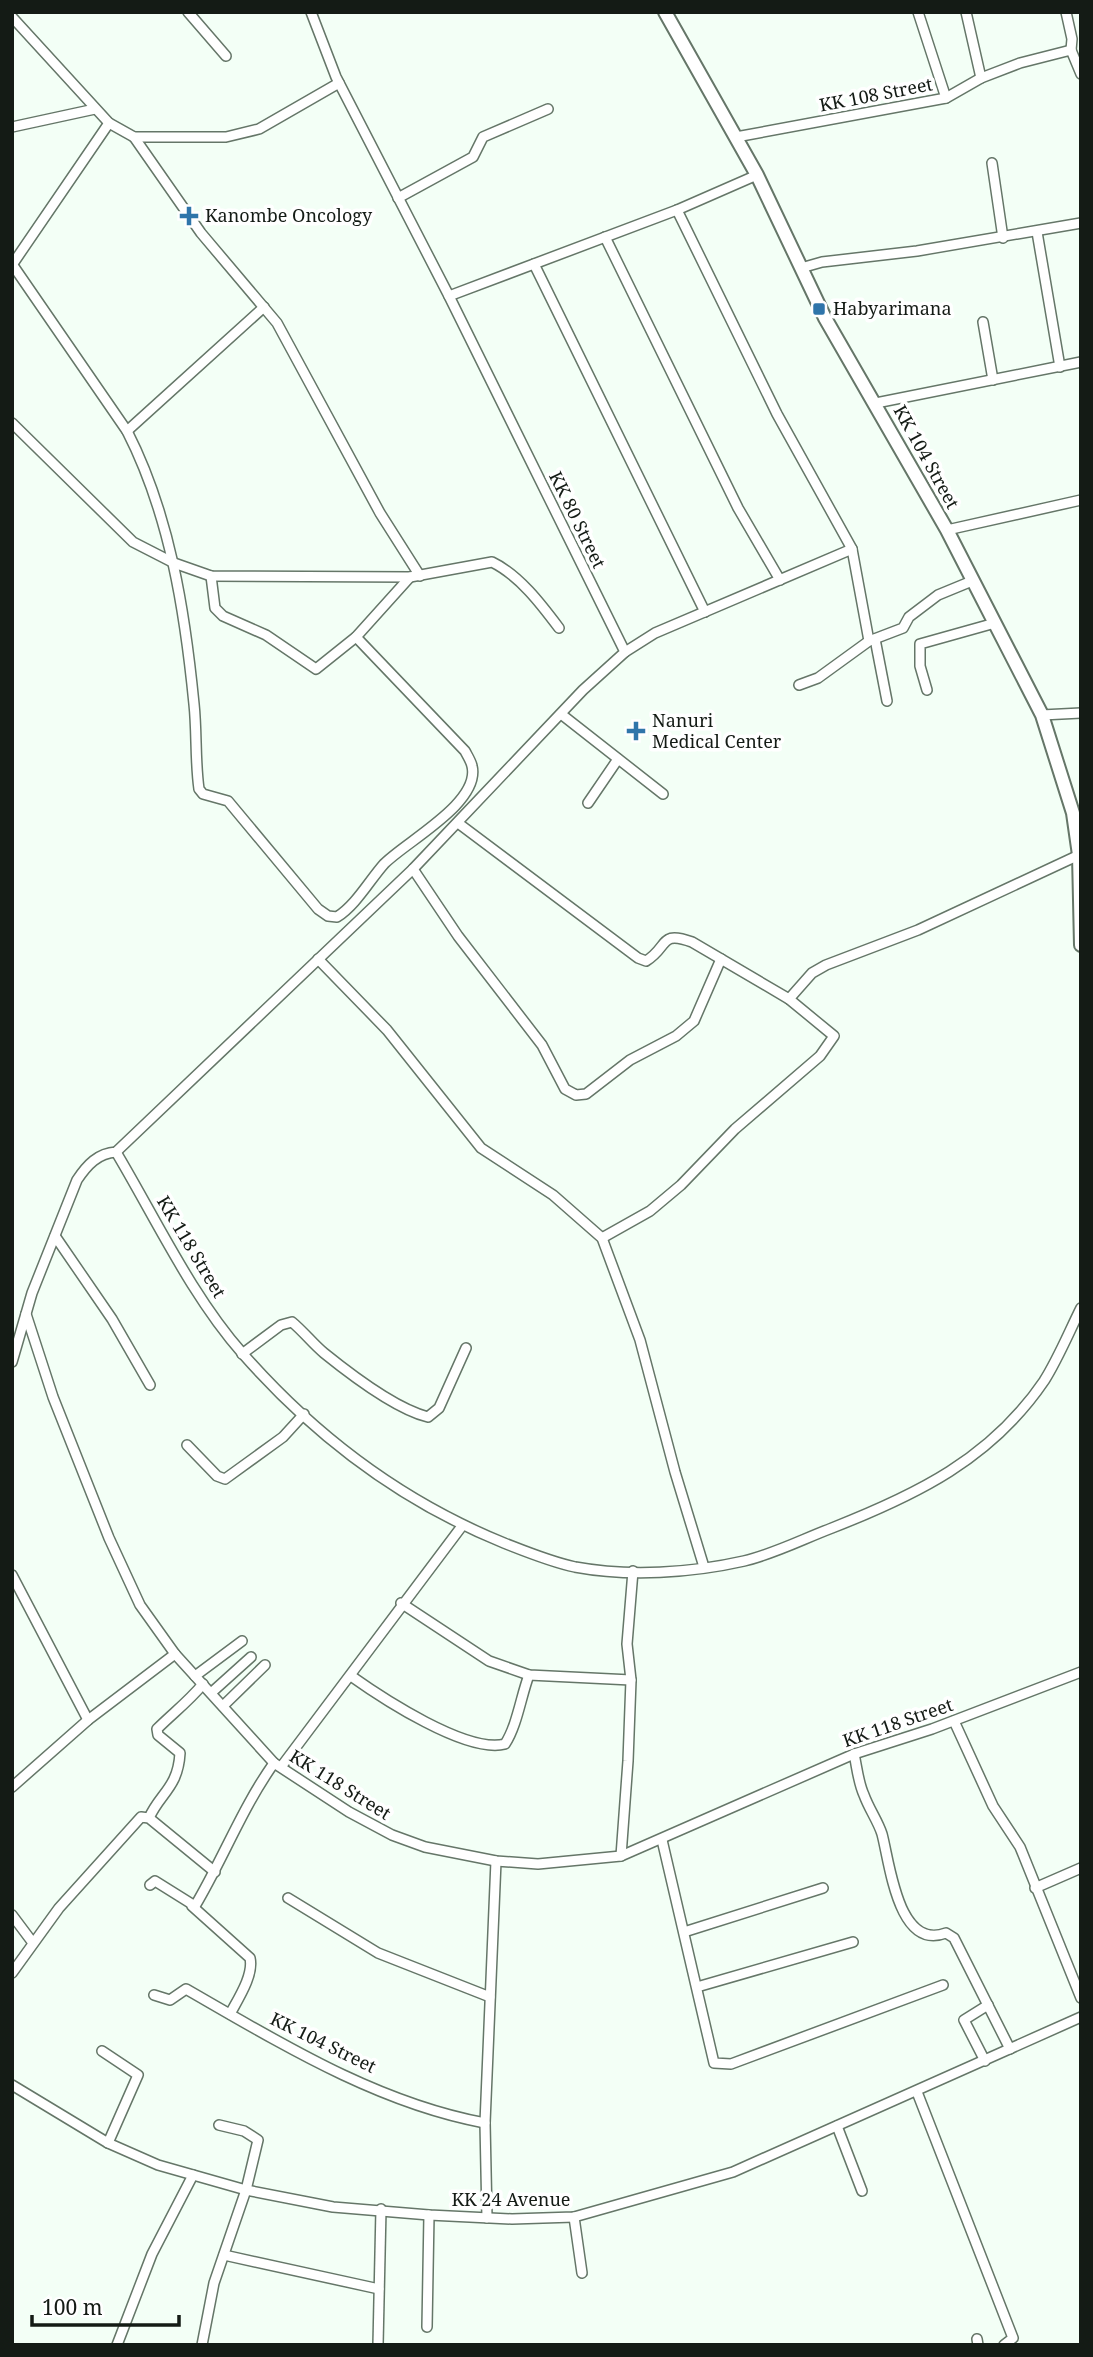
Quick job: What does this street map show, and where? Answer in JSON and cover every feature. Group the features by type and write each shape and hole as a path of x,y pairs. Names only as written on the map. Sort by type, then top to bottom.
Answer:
{"street":[{"path":"188,12 226,56"},
{"name":"KK 80 Street","path":"310,12 339,83 449,296 625,652"},
{"name":"KK 104 Street","path":"665,12 757,175 825,318 947,530 1042,715 1070,802 1079,855 1081,945"},
{"path":"918,12 946,98"},
{"path":"966,12 981,78"},
{"path":"1066,12 1072,39 1071,50 1081,74"},
{"path":"12,18 109,123 134,137 201,233 264,307 293,347 333,430 415,576"},
{"name":"KK 108 Street","path":"736,137 946,98 981,78 1045,55 1071,50"},
{"path":"134,137 206,138 259,129 339,83"},
{"path":"12,127 96,109"},
{"path":"398,198 473,157 483,137 548,109"},
{"path":"109,123 12,264 127,431 137,452 174,564 190,660 199,789 203,794 228,801 318,909 328,916 343,913 385,863 442,818 463,795 472,776 472,766 464,751 356,637"},
{"path":"992,163 1003,238"},
{"path":"449,296 677,210 757,175"},
{"path":"677,210 778,414 852,549 887,701"},
{"path":"801,268 822,262 1003,238 1081,223"},
{"path":"1037,232 1059,368"},
{"path":"606,237 738,508 780,580"},
{"path":"534,264 705,612"},
{"path":"127,431 264,307"},
{"path":"983,323 993,380"},
{"path":"876,403 1081,362"},
{"path":"12,423 134,542 174,564 211,576 415,576 492,562 536,598 559,628"},
{"path":"947,530 1081,500"},
{"path":"12,1362 26,1314 55,1236 77,1180 86,1167 103,1153 116,1152 413,869 561,714 625,652 655,633 852,549"},
{"path":"211,576 215,608 223,616 274,640 308,667 316,669 356,637 415,576"},
{"path":"799,685 818,678 872,640 903,628 923,605 972,581"},
{"path":"927,690 920,666 920,644 995,623"},
{"path":"1042,715 1081,713"},
{"path":"561,714 663,794"},
{"path":"588,803 618,759"},
{"path":"458,824 638,958 646,961 652,958 668,938 675,936 721,959 789,999 834,1036 830,1047 736,1129 670,1194 650,1211 602,1238"},
{"path":"789,999 812,973 826,965 918,930 1079,855"},
{"path":"413,869 458,936 542,1045 565,1089 576,1096 586,1094 630,1060 686,1029 694,1021 721,959"},
{"path":"318,959 387,1030 481,1148 553,1195 602,1238 640,1340 675,1472 704,1567"},
{"name":"KK 118 Street","path":"116,1152 189,1277 243,1354 304,1415 363,1466 462,1526 575,1567 633,1571 704,1567 745,1561 886,1508 968,1460 998,1436 1045,1378 1081,1308"},
{"path":"55,1236 112,1319 150,1385"},
{"name":"KK 118 Street","path":"26,1314 53,1397 109,1538 140,1605 174,1654 277,1765 348,1812 391,1835 452,1853 496,1861 538,1864 621,1856 854,1754 954,1721 1081,1672"},
{"path":"243,1354 281,1325 292,1322 351,1373 395,1402 428,1417 439,1408 466,1348"},
{"path":"187,1446 217,1476 225,1479 283,1437 304,1415"},
{"path":"192,1906 215,1872 241,1814 277,1765 351,1676 401,1604 462,1526"},
{"path":"621,1856 631,1680 627,1644 633,1571"},
{"path":"12,1575 88,1720"},
{"path":"401,1604 489,1661 529,1675 631,1680"},
{"path":"195,1676 242,1642"},
{"path":"12,1787 88,1720 174,1654"},
{"path":"211,1693 251,1657"},
{"path":"223,1706 265,1665"},
{"path":"351,1676 389,1703 425,1722 492,1745 505,1744 511,1734 517,1705 529,1675"},
{"path":"149,1818 169,1791 180,1753 158,1735 157,1729 173,1712 184,1707 202,1684"},
{"path":"954,1721 993,1806 1020,1847 1081,1998"},
{"path":"854,1754 860,1786 881,1833 902,1913 922,1933 930,1937 950,1934 1010,2049"},
{"path":"12,1973 59,1908 141,1817 149,1818 215,1872"},
{"path":"662,1840 711,2057 719,2066 943,1985"},
{"path":"487,2218 485,2123 496,1861"},
{"path":"1035,1888 1081,1868"},
{"path":"150,1885 155,1881 192,1906 250,1958 251,1964 245,1983 230,2014"},
{"path":"684,1933 823,1888"},
{"path":"288,1898 378,1953 490,1997"},
{"path":"12,1915 33,1943"},
{"path":"697,1987 853,1942"},
{"name":"KK 104 Street","path":"153,1995 170,2000 186,1989 298,2053 397,2098 446,2116 485,2123"},
{"path":"985,2061 964,2020 988,2005"},
{"name":"KK 24 Avenue","path":"13,2085 107,2143 193,2175 246,2190 333,2207 381,2209 429,2216 574,2217 733,2172 1081,2017"},
{"path":"102,2051 138,2075 107,2143"},
{"path":"917,2092 1013,2338 1004,2345"},
{"path":"202,2345 214,2283 246,2190 258,2140 244,2131 219,2125"},
{"path":"837,2126 862,2191"},
{"path":"117,2345 152,2254 193,2175"},
{"path":"378,2345 381,2209"},
{"path":"427,2327 429,2216"},
{"path":"574,2217 582,2273"},
{"path":"224,2255 379,2289"}],"place":[{"name":"Kanombe Oncology","path":"189,216"},
{"name":"Habyarimana","path":"819,309"},
{"name":"Nanuri Medical Center","path":"636,731"}]}
